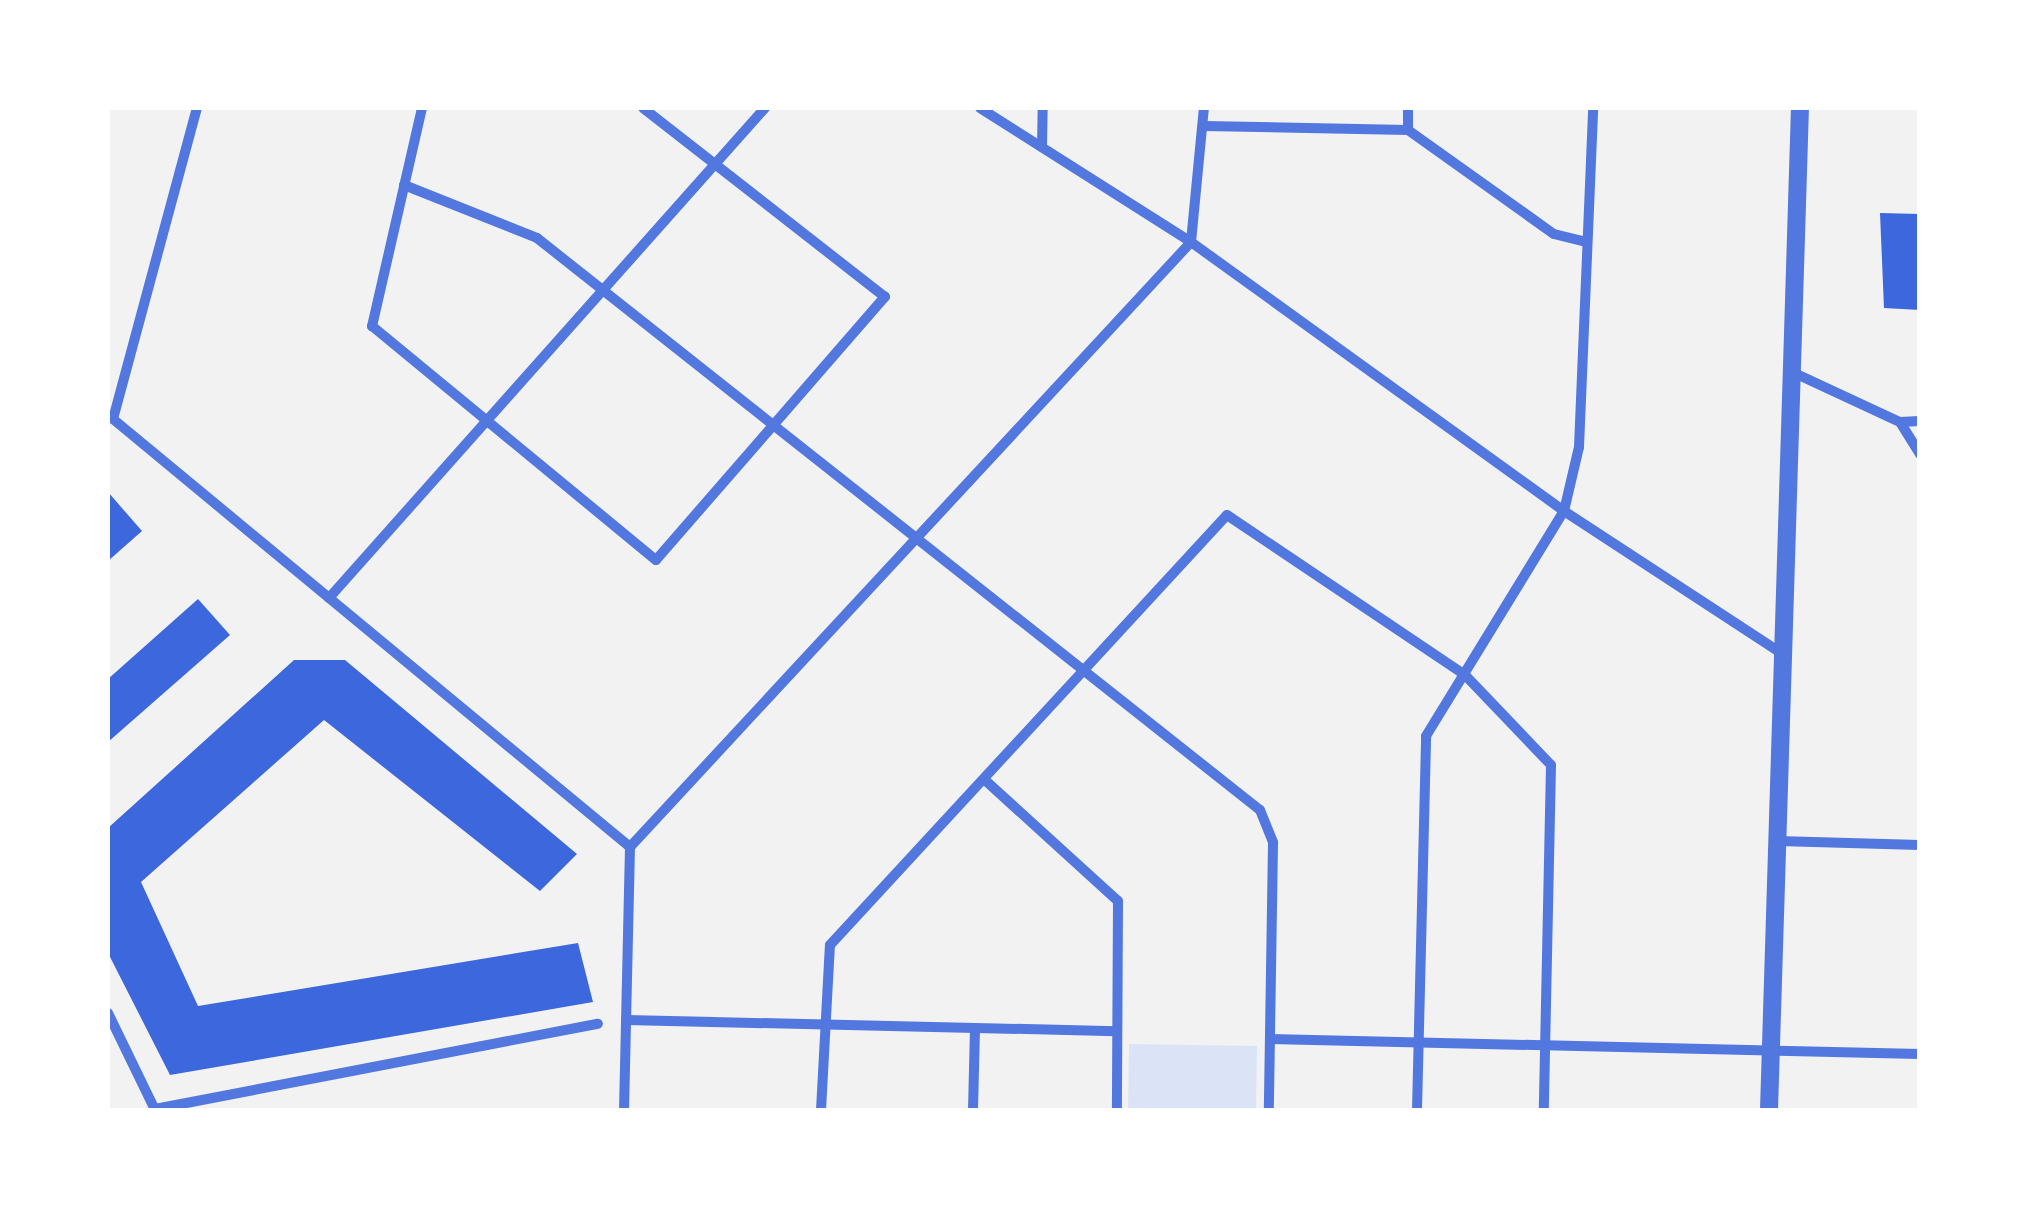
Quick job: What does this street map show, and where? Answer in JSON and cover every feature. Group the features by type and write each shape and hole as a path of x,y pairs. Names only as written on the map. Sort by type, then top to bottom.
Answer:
{"street":[{"path":"197,108 110,420 630,847"},
{"path":"422,108 372,326 656,560 886,297 643,108"},
{"path":"329,598 765,108"},
{"path":"980,108 1190,242 1564,511 1781,652"},
{"path":"1042,147 1043,108"},
{"path":"624,1110 630,847 924,536 1190,242 1204,108"},
{"path":"1408,108 1408,130"},
{"path":"1417,1110 1426,736 1564,511 1579,447 1593,108"},
{"path":"1769,1110 1800,108"},
{"path":"1204,126 1408,130 1554,234 1587,242"},
{"path":"404,185 536,238 924,536 1260,810 1273,843 1269,1110"},
{"path":"1789,370 1900,422 1920,420"},
{"path":"1900,422 1920,454"},
{"path":"821,1110 830,945 986,781 1227,516 1465,674 1550,764 1544,1110"},
{"path":"986,781 1118,900 1116,1110"},
{"path":"1776,841 1920,844"},
{"path":"108,1013 156,1110 598,1024"},
{"path":"626,1020 1117,1031"},
{"path":"973,1110 975,1028"},
{"path":"1270,1039 1920,1054"}],"shaded area":[{"path":"1129,1044 1257,1046 1256,1110 1128,1110"}],"building":[{"path":"1880,213 1920,214 1920,310 1884,308"},
{"path":"108,492 142,531 108,561"},
{"path":"198,599 230,635 108,742 108,679"},
{"path":"294,660 345,660 577,854 540,891 324,720 141,882 198,1006 578,943 593,1002 170,1075 108,953 108,828"}]}
